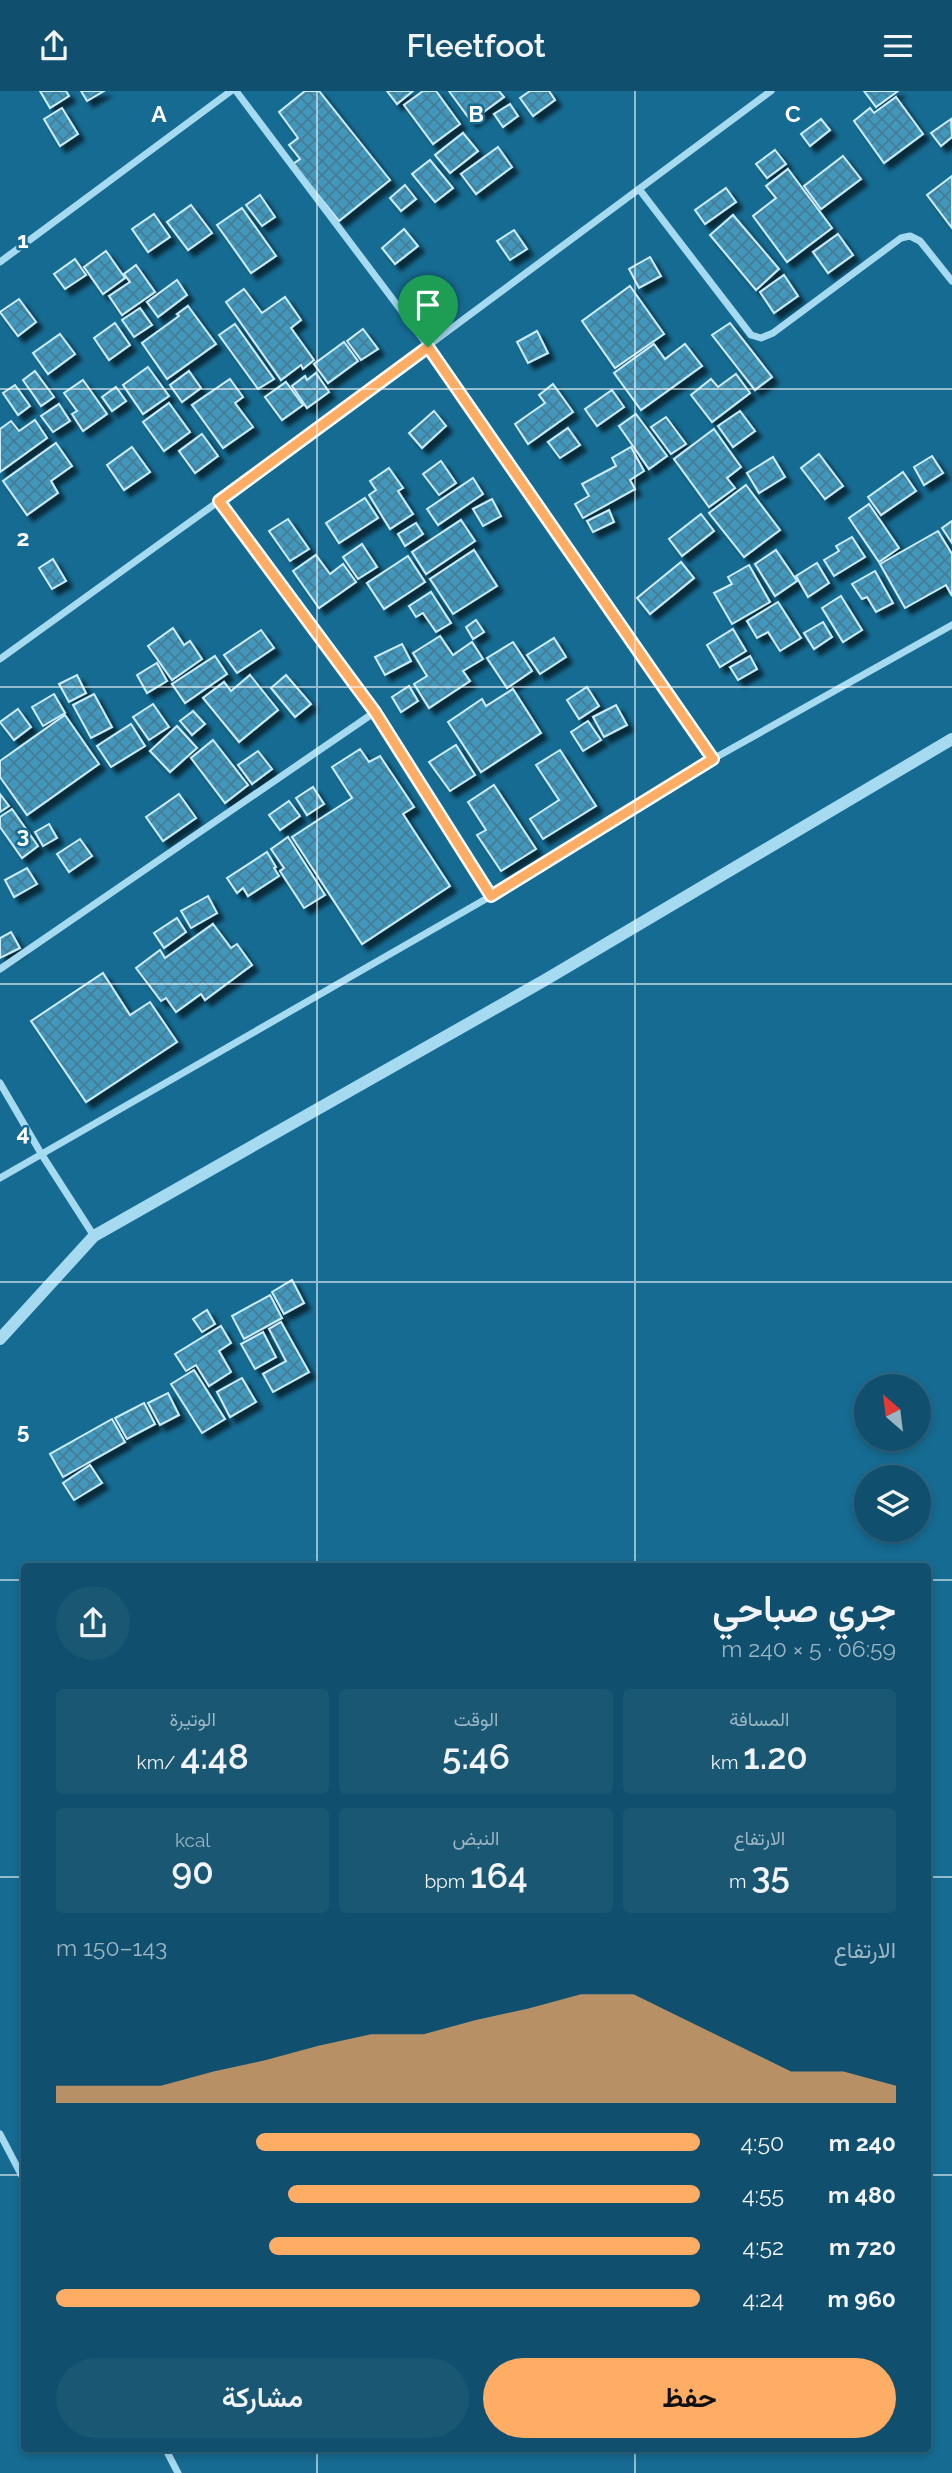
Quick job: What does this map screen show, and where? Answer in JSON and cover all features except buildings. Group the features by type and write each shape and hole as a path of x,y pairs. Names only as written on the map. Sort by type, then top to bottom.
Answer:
{"street":[{"path":"0,262 234,91 428,347 713,759"},
{"path":"0,659 219,501 772,91"},
{"path":"639,188 751,335 761,338 773,333 901,238 910,236 920,241 952,281"},
{"path":"219,501 375,712 491,896"},
{"path":"0,1178 491,896 713,759 952,625"},
{"path":"0,969 375,712"},
{"path":"0,1339 94,1236 545,980 952,739"},
{"path":"0,1083 94,1236"},
{"path":"0,2134 21,2174"},
{"path":"168,2452 178,2473"}],"route":[{"path":"428,347 713,759 491,896 375,712 219,501 428,347"}]}
